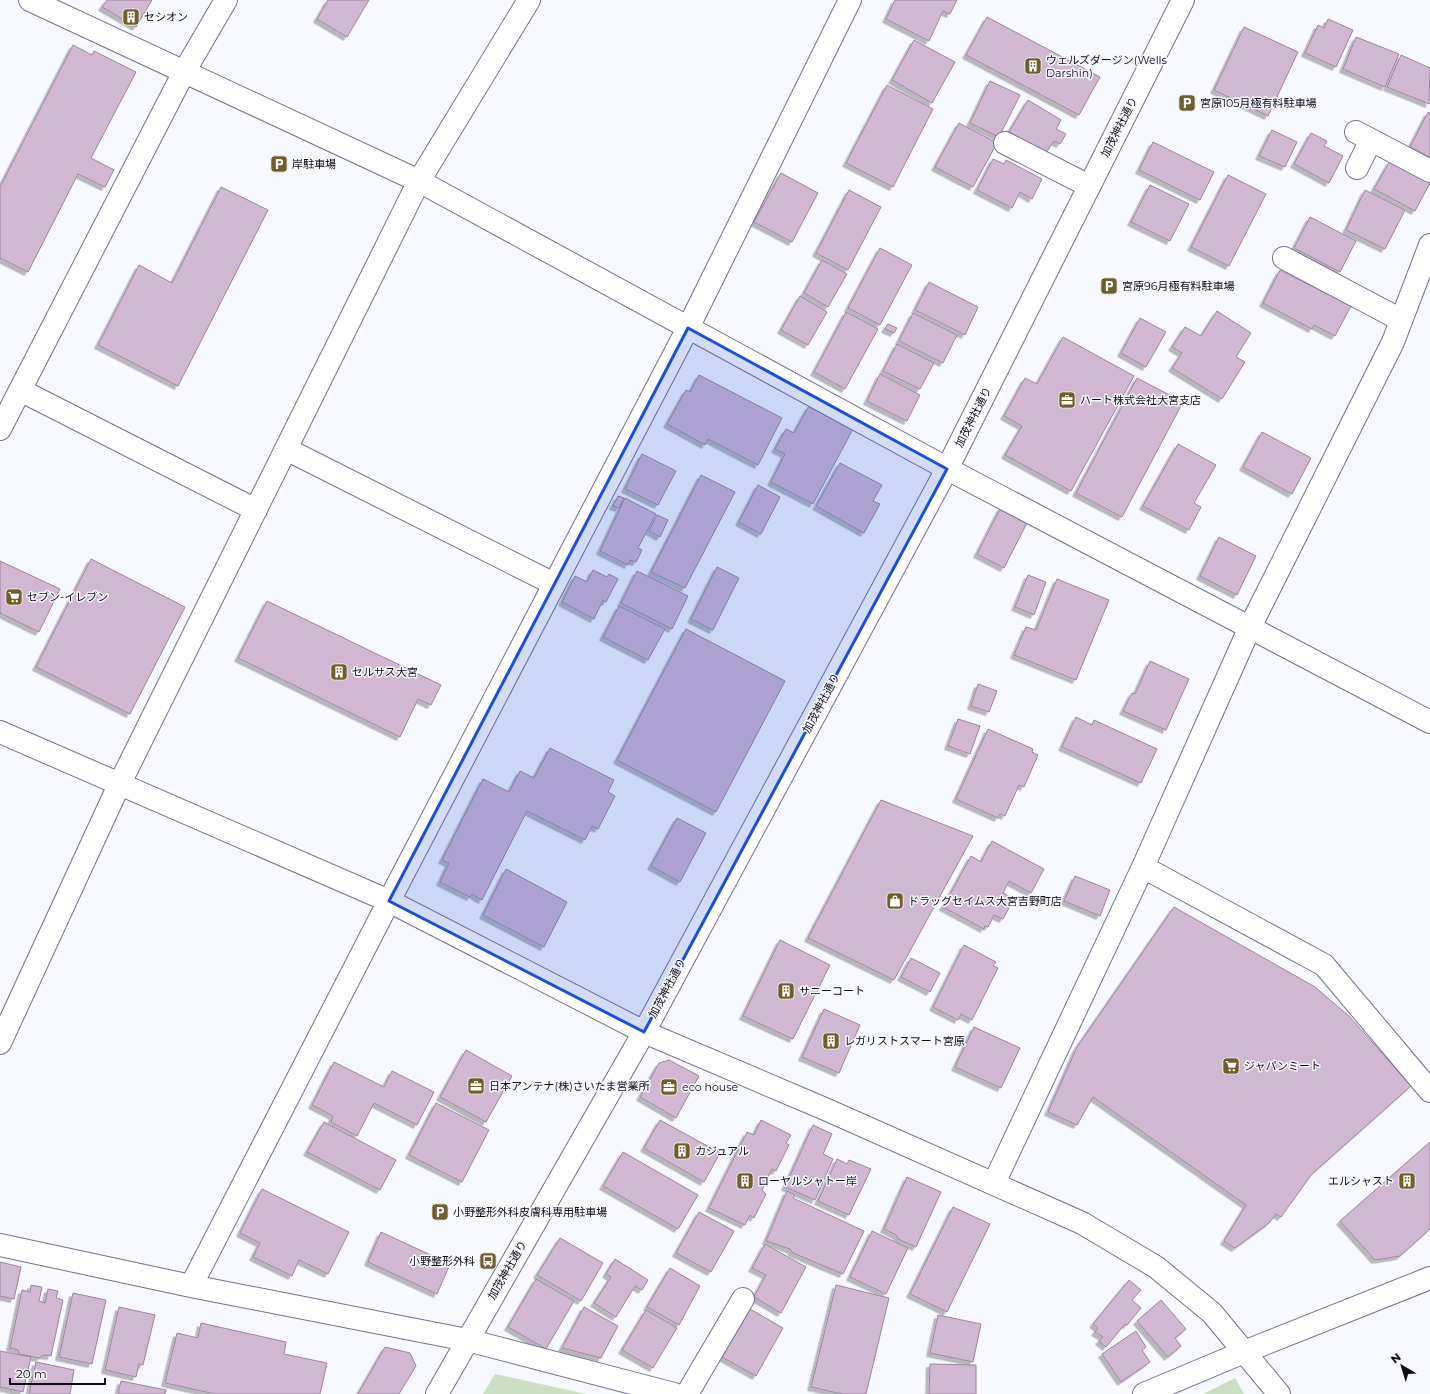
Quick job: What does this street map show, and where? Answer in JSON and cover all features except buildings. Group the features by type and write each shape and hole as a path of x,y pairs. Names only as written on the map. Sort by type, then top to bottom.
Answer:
{"street":[{"path":"30,0 419,181 947,469 1430,722"},
{"path":"0,429 184,72 226,0"},
{"path":"0,1043 119,784 419,181 529,0"},
{"path":"191,1286 389,901 688,328 850,0"},
{"name":"加茂神社通り","path":"437,1394 644,1032 947,469 1183,0"},
{"path":"1357,168 1364,136 1430,171"},
{"path":"1005,143 1089,186"},
{"path":"994,1183 1143,867 1250,627 1393,342 1430,244"},
{"path":"1284,258 1401,320"},
{"path":"20,390 256,510"},
{"path":"286,449 554,584"},
{"path":"0,732 389,901 644,1032 825,1109 1082,1223 1156,1267 1212,1313 1279,1394"},
{"path":"1143,867 1324,965 1430,1091"},
{"path":"0,1246 191,1286 467,1340 674,1394"},
{"path":"1144,1394 1244,1352 1430,1278"},
{"path":"687,1394 743,1300"}],"highlighted area":[{"path":"688,328 947,469 644,1032 389,901"}],"green space":[{"path":"495,1374 586,1394 483,1394"},
{"path":"1235,1378 1244,1394 1203,1394"}],"place":[{"name":"セシオン","path":"131,17"},
{"name":"ウェルズダージン(Wells Darshin)","path":"1033,66"},
{"name":"宮原105月極有料駐車場","path":"1187,103"},
{"name":"岸駐車場","path":"279,164"},
{"name":"宮原96月極有料駐車場","path":"1109,286"},
{"name":"ハート株式会社大宮支店","path":"1067,400"},
{"name":"セブン-イレブン","path":"14,597"},
{"name":"セルサス大宮","path":"339,672"},
{"name":"ドラッグセイムス大宮吉野町店","path":"895,901"},
{"name":"サニーコート","path":"786,991"},
{"name":"レガリストスマート宮原","path":"831,1041"},
{"name":"ジャパンミート","path":"1231,1066"},
{"name":"日本アンテナ(株)さいたま営業所","path":"476,1086"},
{"name":"eco house","path":"669,1087"},
{"name":"カジュアル","path":"682,1151"},
{"name":"ローヤルシャトー岸","path":"745,1181"},
{"name":"エルシャスト","path":"1407,1181"},
{"name":"小野整形外科皮膚科専用駐車場","path":"440,1212"},
{"name":"小野整形外科","path":"488,1261"}]}
